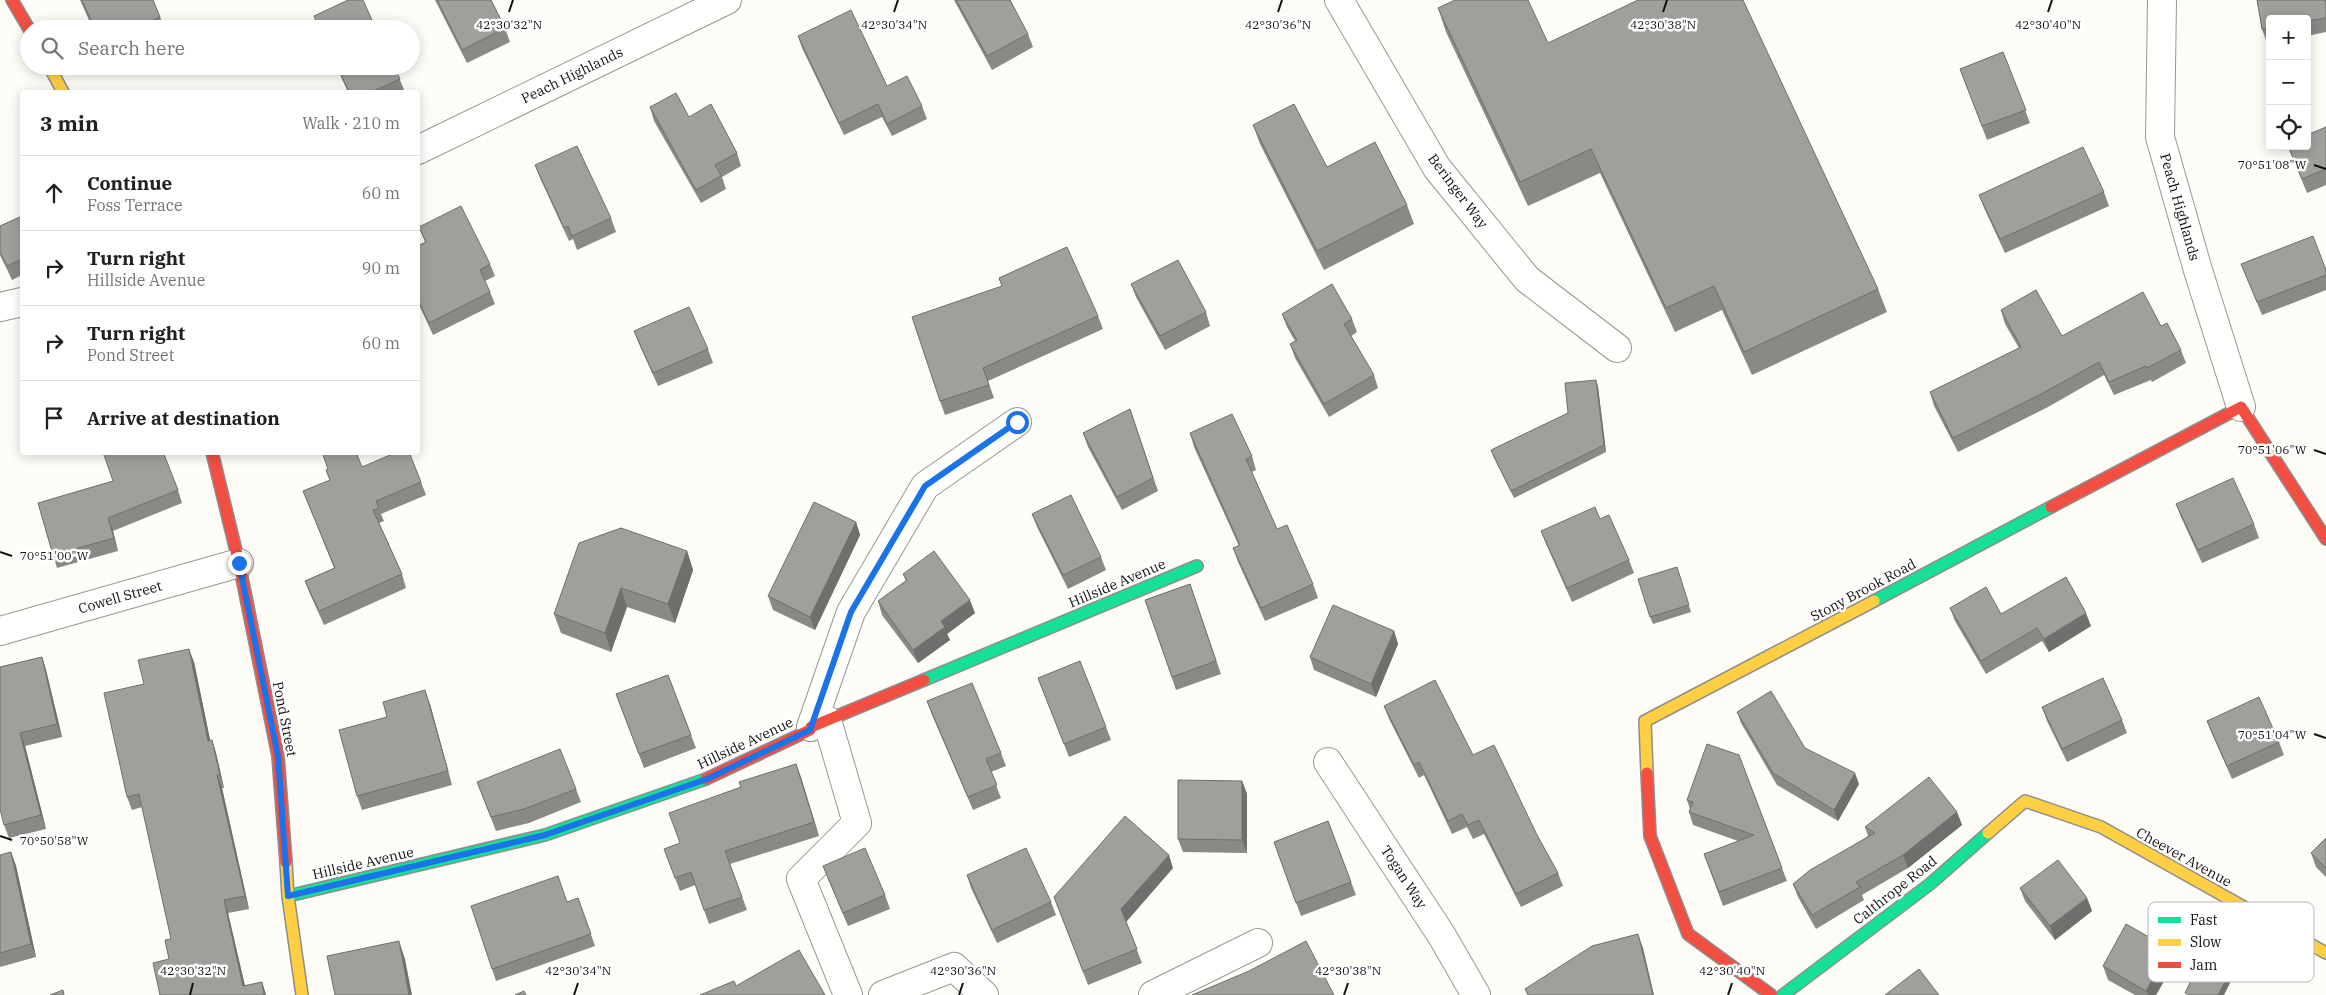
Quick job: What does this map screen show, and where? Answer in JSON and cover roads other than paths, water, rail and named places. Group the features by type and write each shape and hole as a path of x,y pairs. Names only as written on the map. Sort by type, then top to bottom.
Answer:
{"street":[{"path":"12,0 24,20"},
{"name":"Peach Highlands","path":"420,149 727,0"},
{"name":"Beringer Way","path":"1339,0 1438,168 1527,280 1617,348"},
{"name":"Peach Highlands","path":"2162,0 2160,136 2197,267 2242,407"},
{"path":"54,75 62,90"},
{"path":"0,307 20,302"},
{"path":"2242,407 2326,539"},
{"name":"Stony Brook Road","path":"1771,995 1688,934 1650,836 1645,721 2242,407"},
{"path":"848,995 801,879 857,823 819,724 851,612 925,486 1017,422"},
{"name":"Pond Street","path":"213,455 239,563 278,756 288,896 302,995"},
{"name":"Cowell Street","path":"0,631 239,563"},
{"name":"Hillside Avenue","path":"288,896 545,835 707,779 819,724 1197,566"},
{"name":"Togan Way","path":"1328,762 1442,936 1476,995"},
{"name":"Cheever Avenue","path":"2022,804 2025,801 2101,827 2235,902"},
{"name":"Calthrope Road","path":"1783,995 1930,884 2022,804"},
{"path":"1153,995 1258,944"},
{"name":"Cheever Avenue","path":"2314,946 2326,953"},
{"path":"883,995 954,967 984,995"}]}
